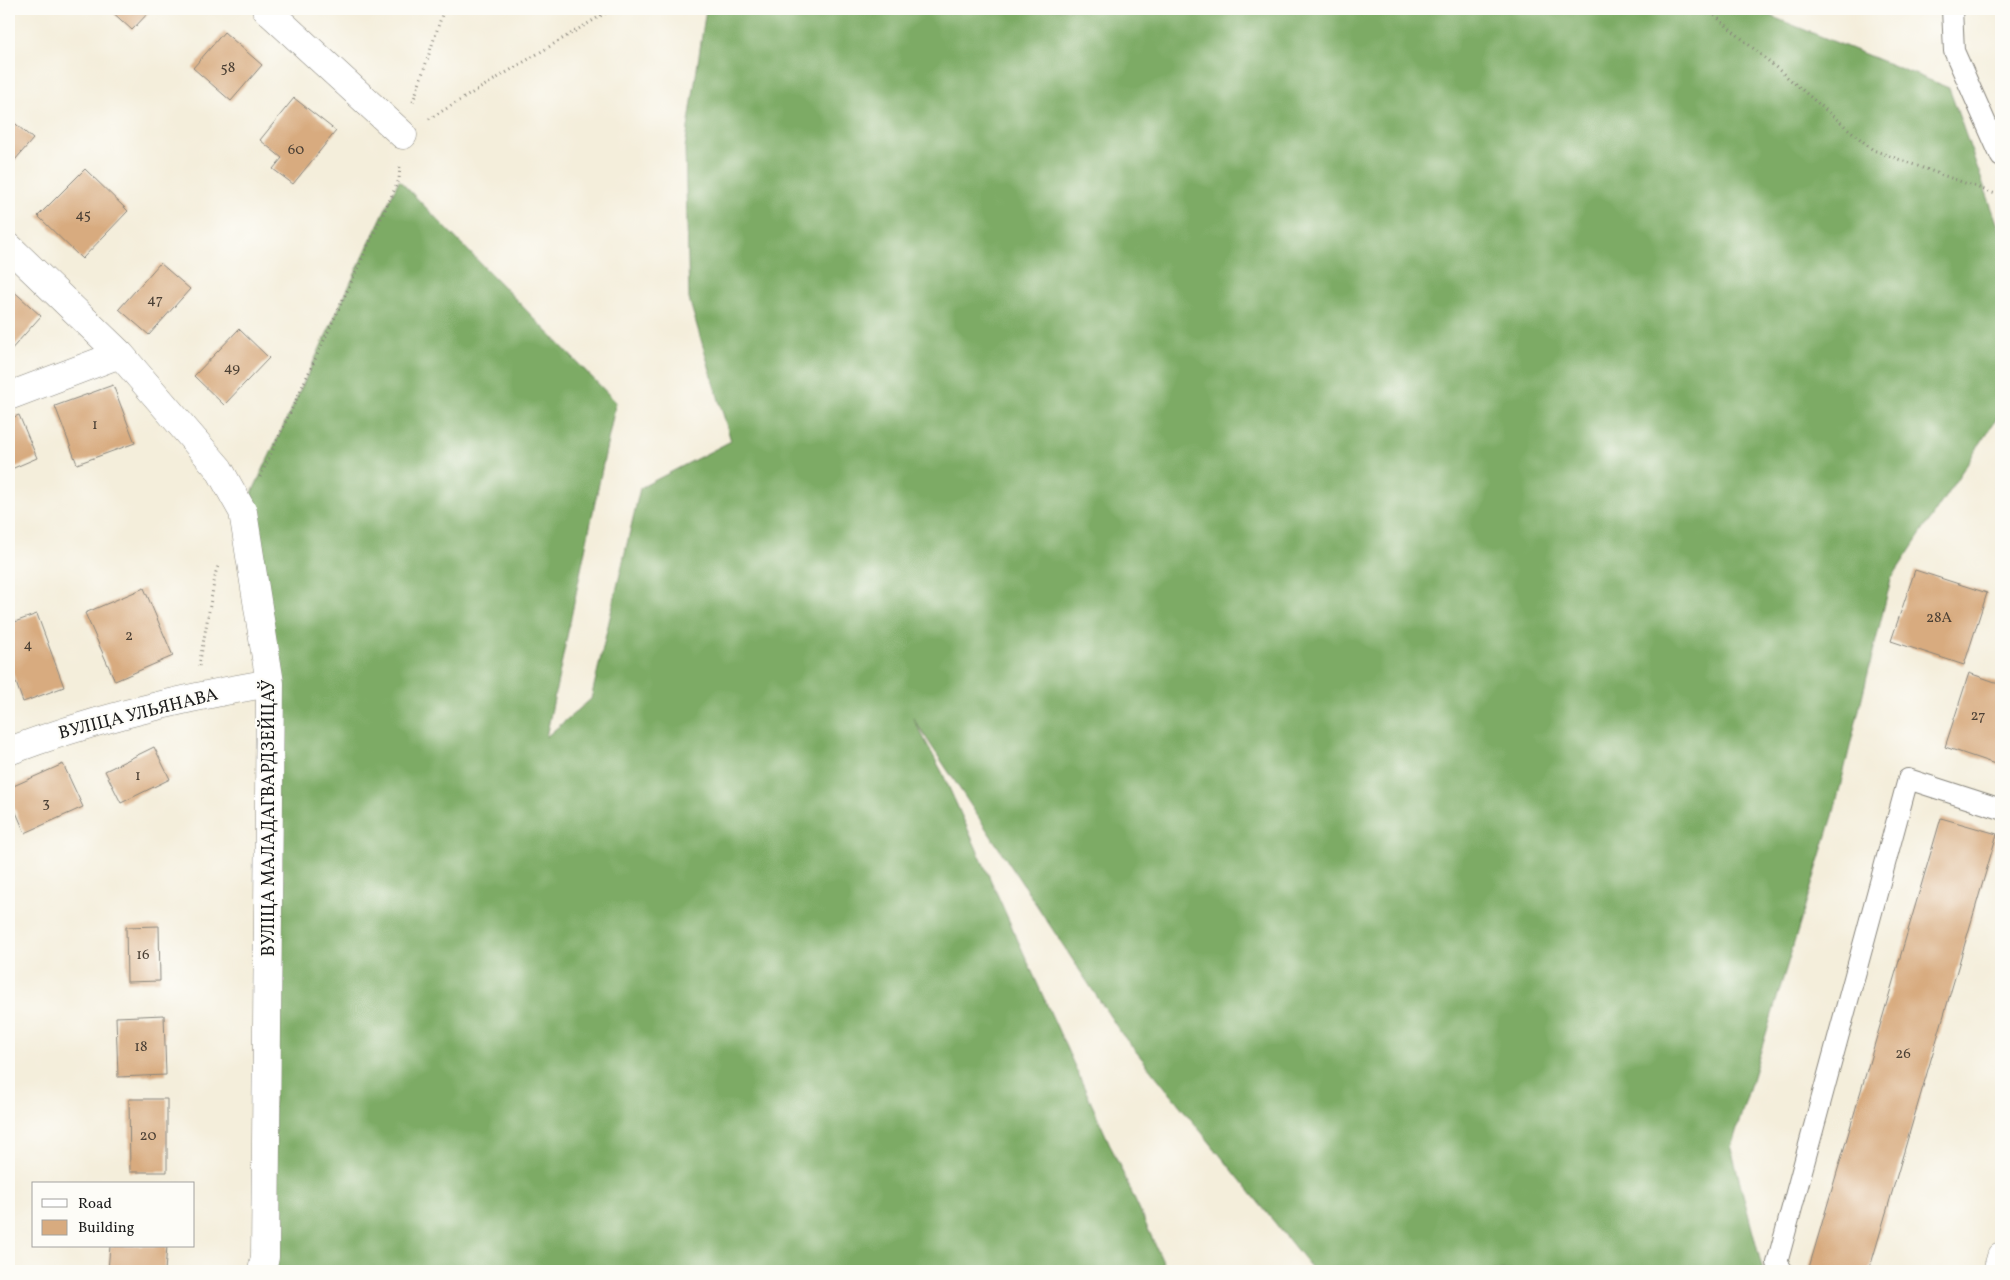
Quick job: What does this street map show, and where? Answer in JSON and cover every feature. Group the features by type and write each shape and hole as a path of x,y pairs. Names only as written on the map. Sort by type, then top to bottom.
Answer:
{"street":[{"path":"266,9 403,135"},
{"name":"ВУЛІЦА МАЛАДАГВАРДЗЕЙЦАЎ","path":"9,247 120,354 219,469 243,512 270,683 265,1257 262,1271"},
{"path":"9,396 120,354"},
{"name":"ВУЛІЦА УЛЬЯНАВА","path":"9,751 58,732 194,696 270,683"},
{"path":"1997,1271 2001,1257"}],"lane":[{"path":"1952,9 1954,51 2001,157"},
{"path":"1783,1271 1777,1263 1908,779 2001,809"}],"path":[{"path":"243,512 399,180 403,135 444,9"},
{"path":"403,135 607,12 625,9"},
{"path":"1707,9 1873,150 2001,196"},
{"path":"194,696 216,572 224,555"}],"green space":[{"path":"706,9 1753,9 1949,88 2001,234 2001,412 1891,579 1833,816 1731,1148 1763,1271 1314,1271 1121,1033 913,718 942,772 1167,1271 275,1271 270,683 243,512 399,180 616,402 546,737 591,699 640,488 731,441 689,299 685,148"}],"building":[{"path":"109,9 152,9 132,30"},
{"path":"224,32 262,65 231,101 193,68"},
{"path":"294,98 336,131 293,184 273,169 282,158 260,140"},
{"path":"9,118 33,139 9,167"},
{"path":"85,169 128,211 82,259 38,216"},
{"path":"160,263 190,289 149,335 119,309"},
{"path":"9,287 41,316 9,352"},
{"path":"239,329 269,358 224,405 194,376"},
{"path":"113,385 135,443 77,464 55,406"},
{"path":"19,415 37,458 9,470 9,419"},
{"path":"1915,570 1987,593 1964,665 1891,641"},
{"path":"144,588 173,656 115,681 85,613"},
{"path":"37,614 64,687 23,702 9,663 9,624"},
{"path":"1969,673 2001,684 2001,766 1945,747"},
{"path":"154,747 170,779 121,803 105,771"},
{"path":"63,764 83,807 25,833 9,796 9,788"},
{"path":"1941,818 1997,834 1869,1271 1808,1271"},
{"path":"159,926 160,981 127,982 126,927"},
{"path":"164,1015 166,1075 118,1077 116,1017"},
{"path":"129,1099 167,1099 167,1172 130,1172"},
{"path":"110,1248 167,1248 165,1271 108,1271"}]}
